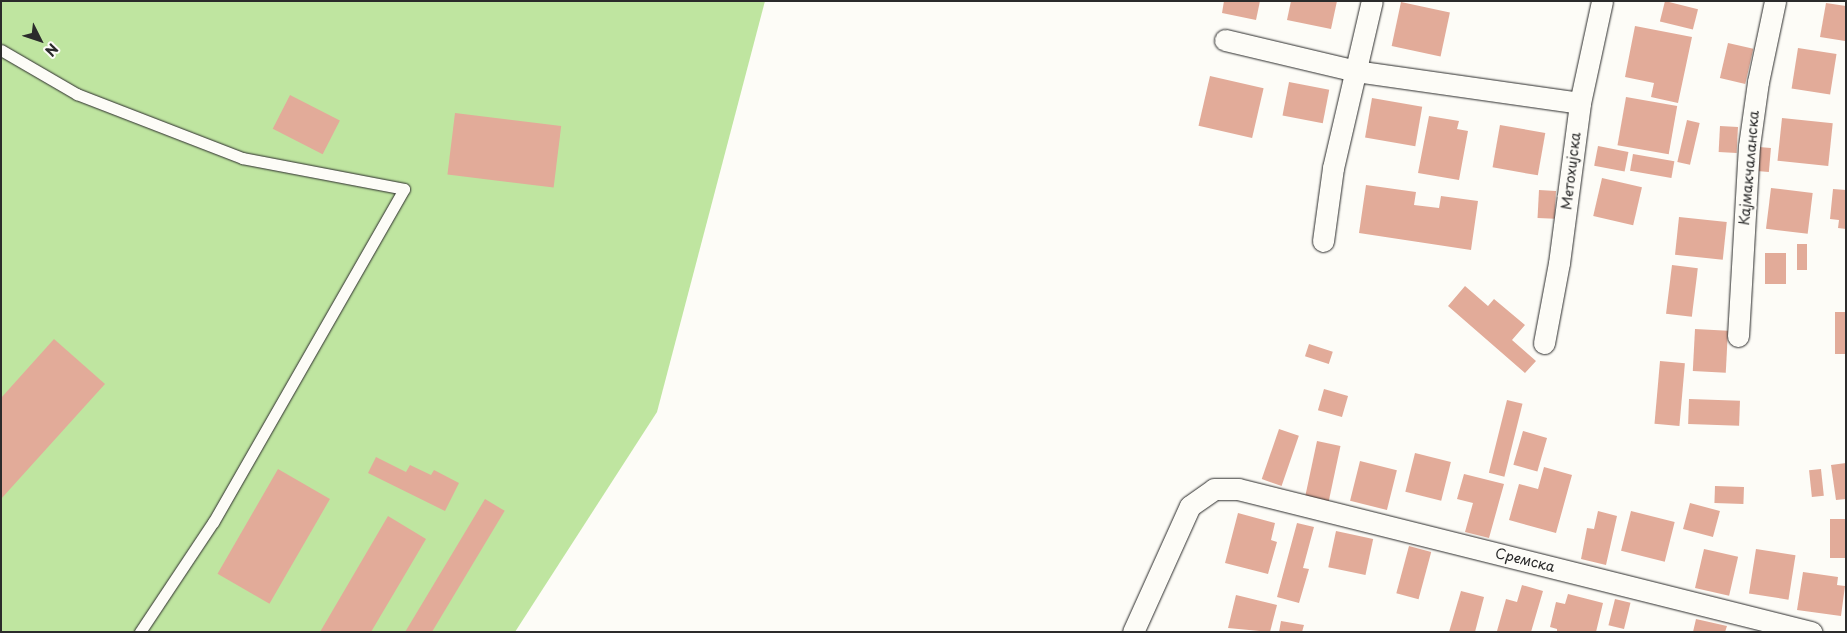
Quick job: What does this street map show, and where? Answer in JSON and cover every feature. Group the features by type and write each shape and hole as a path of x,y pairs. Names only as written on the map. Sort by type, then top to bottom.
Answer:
{"street":[{"path":"1323,240 1334,168 1372,1"},
{"name":"Метохијска","path":"1544,342 1559,263 1580,104 1602,1"},
{"name":"Кајмакчаланска","path":"1738,336 1749,146 1758,82 1775,1"},
{"path":"1225,40 1356,71 1580,104"},
{"name":"Сремска","path":"1132,632 1190,506 1214,488 1238,489 1811,632"}],"lane":[{"path":"1,50 77,94 242,158 404,189 213,522 140,632"}],"green space":[{"path":"1,1 765,1 657,412 515,632 1,632"}],"building":[{"path":"1224,1 1260,1 1256,20 1222,13"},
{"path":"1291,1 1337,1 1331,29 1287,20"},
{"path":"1665,1 1698,9 1693,30 1660,21"},
{"path":"1401,2 1450,12 1441,56 1392,46"},
{"path":"1826,3 1846,6 1845,41 1820,37"},
{"path":"1635,26 1692,37 1678,103 1651,97 1654,83 1625,77"},
{"path":"1728,43 1753,49 1745,84 1720,78"},
{"path":"1798,48 1837,54 1830,95 1792,88"},
{"path":"1210,76 1264,88 1252,138 1199,126"},
{"path":"1289,82 1329,90 1323,123 1283,115"},
{"path":"290,95 340,120 323,154 273,129"},
{"path":"1626,97 1677,106 1669,154 1617,145"},
{"path":"1372,98 1422,107 1415,146 1365,137"},
{"path":"455,113 561,126 554,188 447,175"},
{"path":"1429,116 1459,121 1457,129 1468,131 1459,180 1418,173"},
{"path":"1782,118 1833,123 1828,166 1778,161"},
{"path":"1687,120 1700,123 1690,165 1677,162"},
{"path":"1500,125 1545,133 1538,175 1493,167"},
{"path":"1720,126 1738,127 1737,153 1719,152"},
{"path":"1598,146 1628,152 1625,172 1594,166"},
{"path":"1759,147 1771,148 1769,172 1757,171"},
{"path":"1633,154 1674,161 1671,178 1630,171"},
{"path":"1602,178 1642,187 1633,225 1593,216"},
{"path":"1366,185 1416,192 1414,205 1439,208 1441,196 1478,201 1471,250 1359,233"},
{"path":"1771,188 1813,193 1808,234 1766,229"},
{"path":"1833,189 1846,190 1846,229 1838,228 1839,220 1830,219"},
{"path":"1539,190 1556,191 1555,219 1538,218"},
{"path":"1679,217 1727,222 1723,260 1675,255"},
{"path":"1797,244 1807,244 1807,270 1797,270"},
{"path":"1765,253 1786,253 1786,284 1765,284"},
{"path":"1672,265 1698,268 1692,317 1666,314"},
{"path":"1465,286 1488,306 1494,299 1525,325 1512,340 1536,361 1525,373 1448,306"},
{"path":"1835,312 1846,312 1846,354 1835,354"},
{"path":"1695,329 1728,331 1726,373 1693,371"},
{"path":"54,339 105,384 1,499 1,398"},
{"path":"1309,344 1333,352 1329,364 1305,356"},
{"path":"1660,361 1685,363 1679,426 1655,424"},
{"path":"1324,389 1348,396 1342,417 1318,410"},
{"path":"1689,399 1740,401 1739,426 1688,424"},
{"path":"1507,400 1523,404 1504,477 1489,473"},
{"path":"1279,429 1299,436 1282,486 1262,479"},
{"path":"1523,431 1547,438 1537,472 1513,465"},
{"path":"1317,441 1340,446 1329,502 1305,497"},
{"path":"1415,453 1451,462 1441,501 1405,492"},
{"path":"376,457 406,472 410,465 431,475 434,470 459,483 445,511 368,473"},
{"path":"1360,461 1397,470 1387,510 1350,501"},
{"path":"1846,463 1846,499 1836,500 1831,465"},
{"path":"1544,467 1572,475 1556,533 1509,520 1519,484 1538,489"},
{"path":"278,469 330,499 269,604 218,574"},
{"path":"1821,469 1824,496 1812,497 1809,470"},
{"path":"1464,474 1504,484 1489,538 1465,532 1473,503 1457,499"},
{"path":"1715,486 1744,487 1743,504 1714,503"},
{"path":"485,499 505,511 432,632 406,631"},
{"path":"1690,503 1720,511 1713,537 1683,529"},
{"path":"1598,511 1617,516 1606,565 1581,559 1587,528 1594,529"},
{"path":"1631,511 1675,522 1665,562 1621,551"},
{"path":"1238,513 1275,523 1271,540 1277,542 1268,574 1225,563"},
{"path":"388,516 426,539 371,632 320,632"},
{"path":"1830,519 1846,519 1846,558 1830,558"},
{"path":"1297,523 1314,527 1303,568 1309,569 1299,603 1277,597"},
{"path":"1336,531 1373,539 1365,575 1328,567"},
{"path":"1409,546 1431,552 1419,599 1396,593"},
{"path":"1704,549 1738,557 1729,596 1695,588"},
{"path":"1756,549 1796,555 1788,600 1749,593"},
{"path":"1803,572 1838,577 1837,585 1845,586 1841,616 1797,610"},
{"path":"1522,585 1543,591 1531,632 1497,631 1506,599 1517,602"},
{"path":"1461,591 1484,597 1475,632 1449,632"},
{"path":"1568,594 1603,603 1596,632 1557,632 1557,629 1550,627 1556,602 1565,604"},
{"path":"1236,595 1277,605 1270,632 1228,628"},
{"path":"1615,599 1631,603 1624,629 1608,625"},
{"path":"1696,619 1727,626 1725,632 1693,632"},
{"path":"1281,621 1304,625 1302,632 1279,632"}]}
